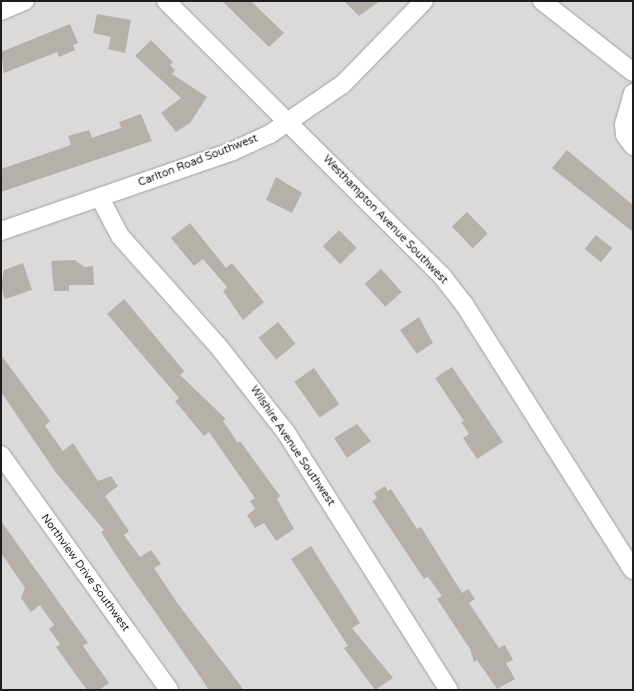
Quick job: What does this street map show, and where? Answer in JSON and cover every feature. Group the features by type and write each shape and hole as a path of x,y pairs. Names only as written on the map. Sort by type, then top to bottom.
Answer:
{"street":[{"path":"1,11 25,1"},
{"name":"Westhampton Avenue Southwest","path":"166,1 442,276 464,304 633,570"},
{"name":"Carlton Road Southwest","path":"1,231 233,151 289,123 343,84 424,1"},
{"path":"542,1 633,72"},
{"path":"633,93 624,125 625,135 633,146"},
{"name":"Wilshire Avenue Southwest","path":"100,198 120,236 223,351 285,431 449,690"},
{"name":"Northview Drive Southwest","path":"1,455 169,690"}],"shaded area":[{"path":"1,1 633,1 633,690 1,690"}],"building":[{"path":"222,1 251,1 284,33 269,47"},
{"path":"344,1 380,1 359,16"},
{"path":"97,14 131,20 125,53 108,49 111,37 93,33"},
{"path":"70,24 78,43 73,45 75,50 59,57 57,52 4,73 1,52"},
{"path":"151,40 173,62 170,65 175,70 172,74 207,97 190,123 176,132 161,113 181,98 135,56"},
{"path":"141,114 152,141 1,192 1,169 71,145 68,136 89,130 92,138 121,128 119,122"},
{"path":"567,150 633,205 633,232 552,168"},
{"path":"276,177 302,193 292,213 266,200"},
{"path":"467,212 488,234 473,248 452,227"},
{"path":"190,223 226,268 232,263 264,302 243,320 223,291 227,287 203,259 194,266 171,238"},
{"path":"339,230 357,248 340,264 323,246"},
{"path":"596,235 612,248 601,262 585,249"},
{"path":"75,260 84,267 93,266 94,285 69,285 69,291 54,291 51,261"},
{"path":"23,263 32,290 5,299 1,286 4,270"},
{"path":"381,269 402,292 385,307 365,284"},
{"path":"124,299 184,371 180,375 226,419 223,421 238,443 240,441 280,496 277,499 294,529 276,541 264,523 255,528 247,515 255,509 250,501 255,498 209,432 204,436 175,401 179,398 107,314"},
{"path":"419,317 433,343 417,354 400,330"},
{"path":"278,322 296,344 276,359 259,338"},
{"path":"1,355 50,421 45,426 63,451 73,443 98,481 111,476 118,486 105,496 129,531 124,535 140,557 151,550 161,564 154,568 178,604 244,690 209,690 121,563 101,532 104,530 57,474 1,392"},
{"path":"452,367 503,442 477,459 463,438 469,434 461,422 464,421 435,378"},
{"path":"314,368 339,404 320,418 294,382"},
{"path":"357,424 371,441 347,458 334,438"},
{"path":"385,486 388,491 391,489 417,529 421,527 462,593 468,589 475,599 469,603 499,648 505,645 513,660 506,663 515,679 497,689 477,660 474,662 470,649 437,599 442,596 428,577 424,579 372,501 377,498 374,493"},
{"path":"1,521 88,643 83,646 109,683 99,690 87,690 56,647 60,644 49,629 54,625 40,605 31,612 21,598 25,588 1,553"},
{"path":"311,546 360,623 352,628 393,678 375,690 344,648 348,646 291,559"}]}
